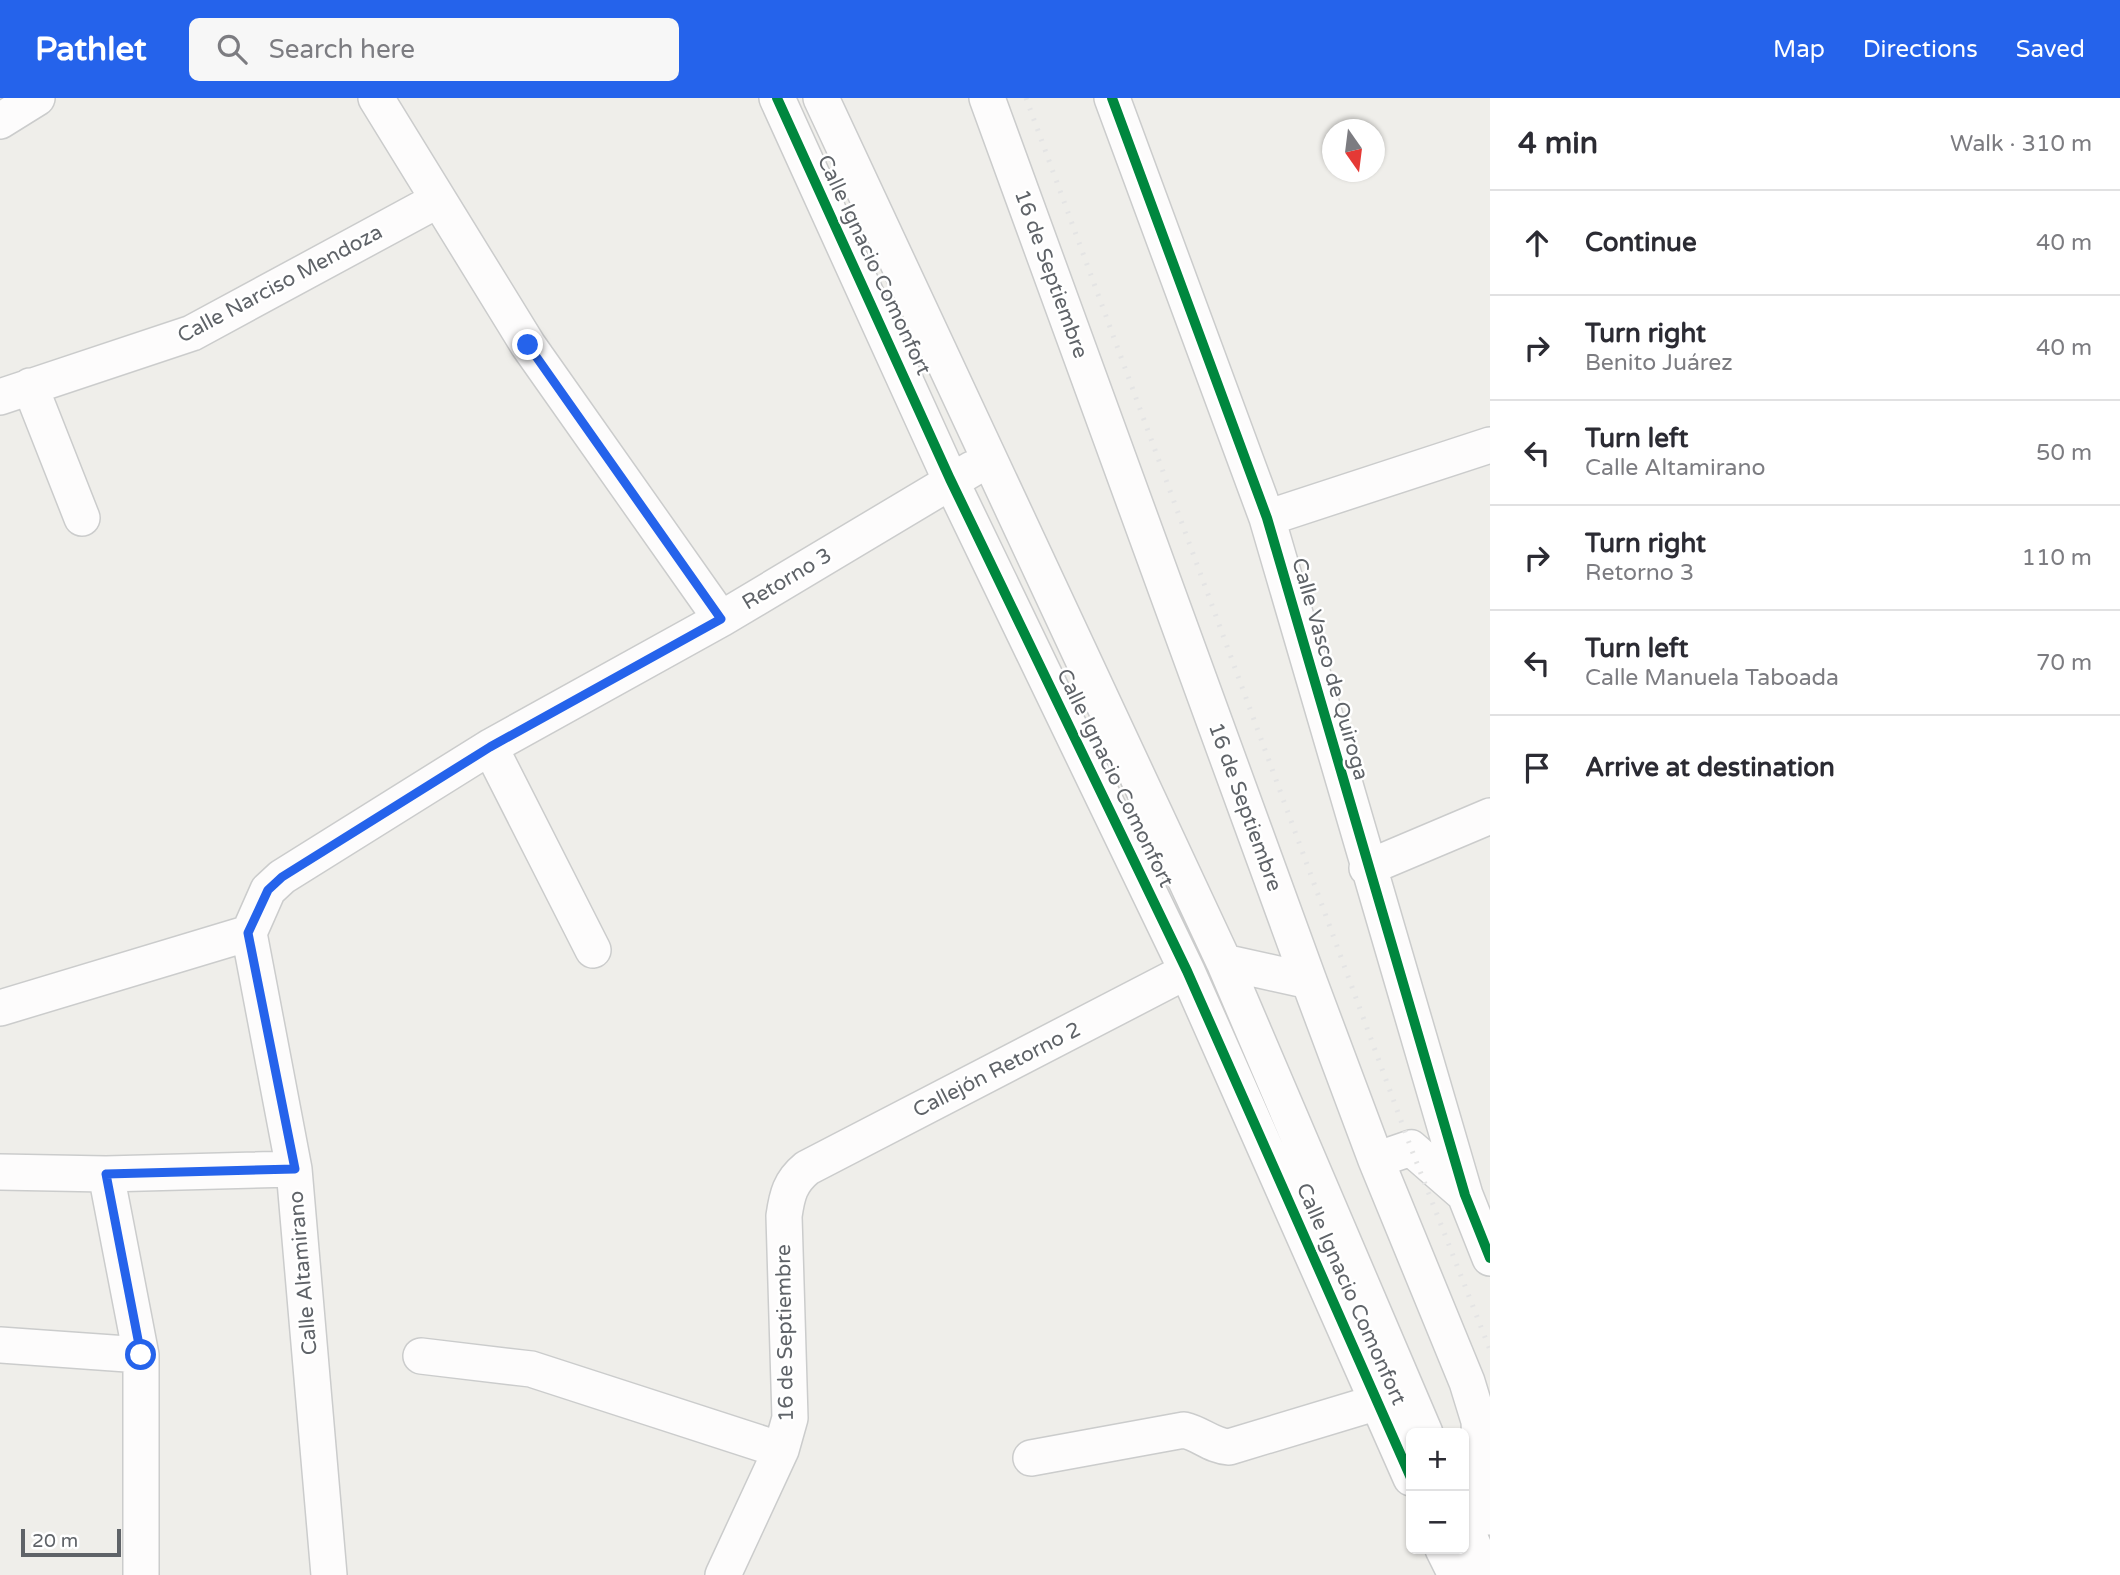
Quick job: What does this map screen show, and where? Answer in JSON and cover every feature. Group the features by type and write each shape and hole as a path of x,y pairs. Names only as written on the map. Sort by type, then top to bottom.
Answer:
{"street":[{"path":"0,121 37,98"},
{"path":"376,98 436,201 528,345 721,619"},
{"name":"Calle Ignacio Comonfort","path":"777,98 950,479 1187,971 1406,1466"},
{"name":"Calle Ignacio Comonfort","path":"821,98 1224,962 1423,1428"},
{"name":"16 de Septiembre","path":"987,98 1309,981 1376,1160 1467,1382 1479,1421 1482,1496 1469,1549"},
{"name":"Calle Vasco de Quiroga","path":"1112,98 1267,518 1367,868 1477,1201 1490,1258"},
{"name":"Calle Narciso Mendoza","path":"15,391 192,333 436,201"},
{"path":"15,391 82,518"},
{"path":"1267,518 1490,445"},
{"name":"Retorno 3","path":"248,933 268,890 282,877 490,747 721,619 950,479 988,461"},
{"path":"490,747 593,950"},
{"path":"1367,868 1490,816"},
{"path":"0,1008 248,933"},
{"name":"Calle Altamirano","path":"248,933 295,1169 330,1575"},
{"path":"1224,962 1309,981"},
{"name":"Callejón Retorno 2","path":"807,1168 1187,971"},
{"path":"1376,1160 1411,1149 1477,1201"},
{"name":"16 de Septiembre","path":"723,1575 781,1450 790,1418 784,1216 787,1194 796,1177 807,1168"},
{"path":"0,1172 106,1174 295,1169"},
{"path":"106,1174 141,1355 141,1575"},
{"path":"0,1345 141,1355"},
{"path":"421,1356 531,1369 781,1450"},
{"path":"1031,1458 1184,1430 1216,1447 1230,1447 1378,1402"}],"railway":[{"path":"1026,98 1411,1148 1490,1350"}],"cycle path":[{"path":"777,98 950,479 1187,971 1406,1467"},
{"path":"1112,98 1267,518 1465,1195 1490,1258"}],"route":[{"path":"141,1355 106,1174 295,1169 248,933 268,890 282,877 490,747 721,619 528,345"}]}
